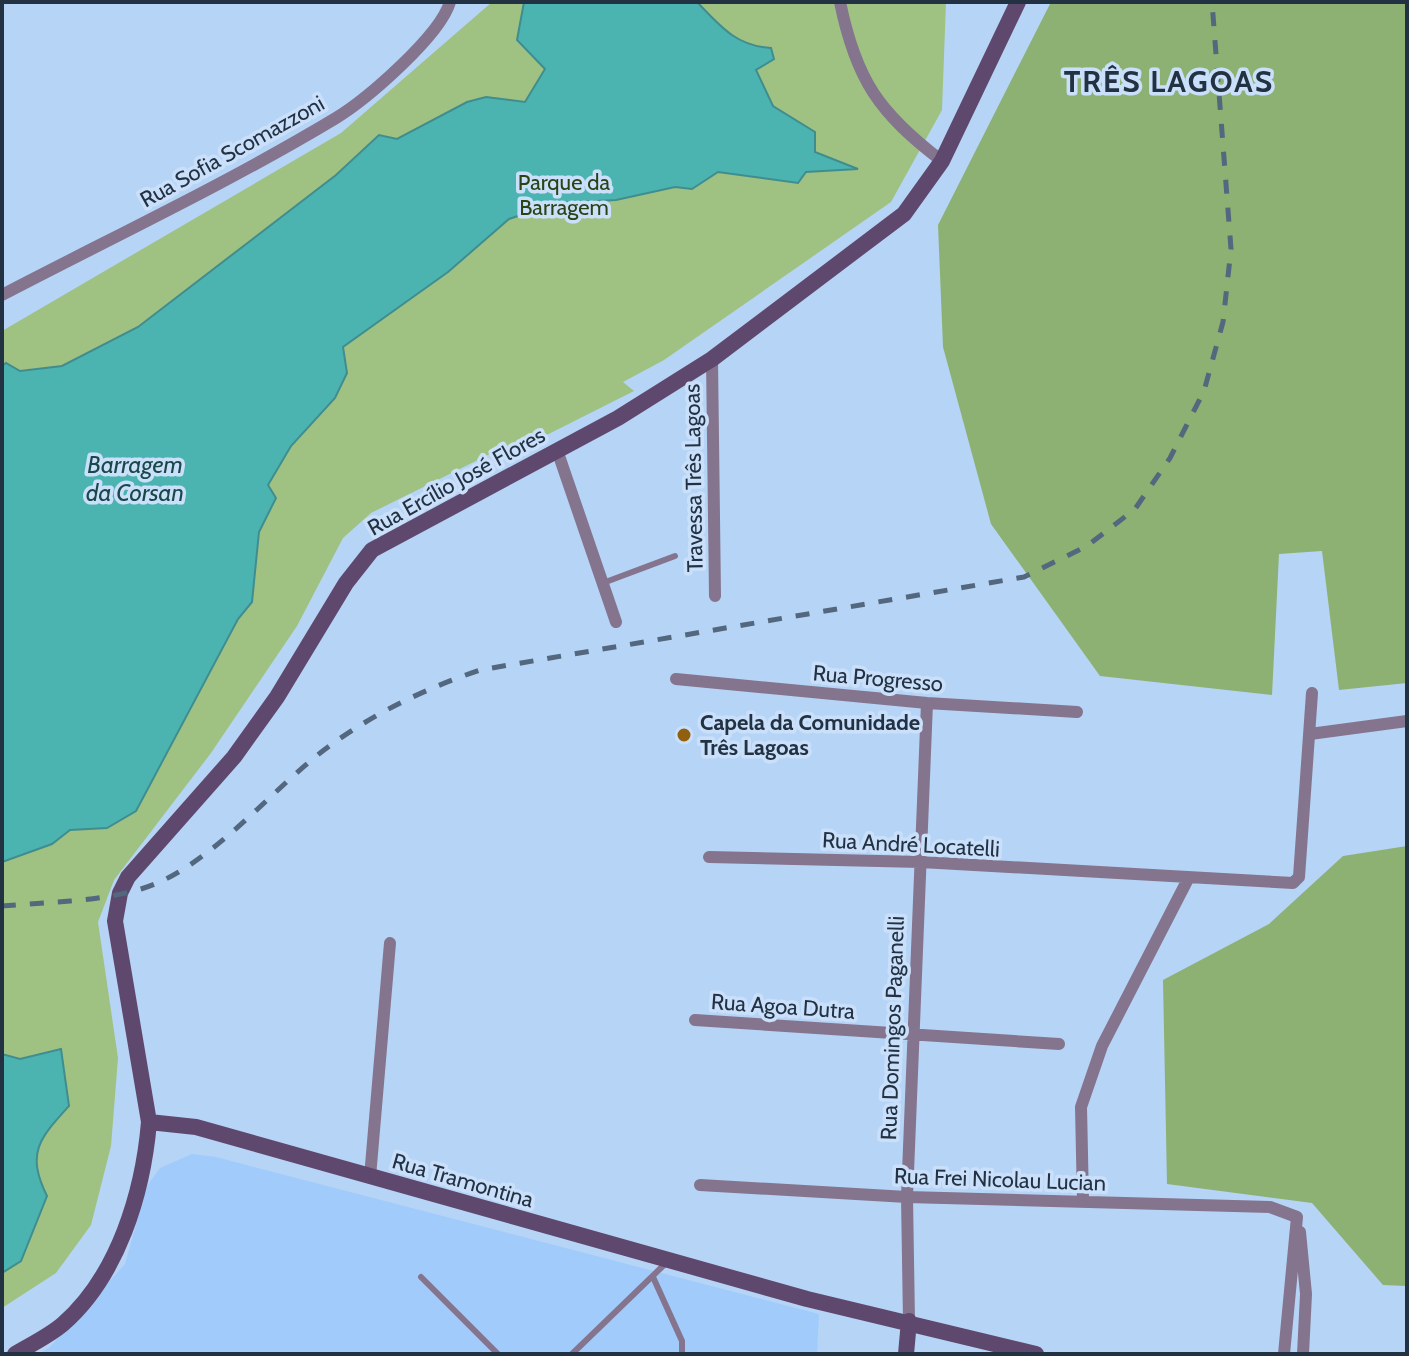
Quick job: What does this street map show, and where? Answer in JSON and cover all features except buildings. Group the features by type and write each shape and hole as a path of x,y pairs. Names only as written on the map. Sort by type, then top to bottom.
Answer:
{"street":[{"name":"Rua Sofia Scomazzoni","path":"2,295 116,239 339,116 426,42 450,2"},
{"path":"840,2 848,39 870,90 900,128 942,161"},
{"name":"Rua Ercílio José Flores","path":"149,1122 115,921 120,893 128,877 234,757 277,697 346,583 372,550 618,418 712,359 904,214 942,161 1018,2"},
{"name":"Travessa Três Lagoas","path":"712,359 715,596"},
{"path":"557,450 616,622"},
{"name":"Rua Progresso","path":"676,679 927,703 1077,712"},
{"path":"1312,693 1310,734 1407,721"},
{"name":"Rua Domingos Paganelli","path":"906,1354 909,1321 907,1197 927,703"},
{"name":"Rua André Locatelli","path":"709,857 921,862 1293,883 1299,877 1310,734"},
{"path":"1083,1201 1081,1107 1102,1046 1188,879"},
{"path":"370,1177 390,943"},
{"name":"Rua Agoa Dutra","path":"695,1020 1059,1044"},
{"path":"15,1354 62,1326 95,1290 118,1248 147,1153 149,1122"},
{"name":"Rua Tramontina","path":"149,1122 196,1127 807,1299 909,1321 1036,1354"},
{"name":"Rua Frei Nicolau Lucian","path":"700,1185 907,1197 1270,1207 1297,1217"},
{"path":"1284,1354 1297,1217"},
{"path":"1297,1217 1306,1294 1303,1354"}],"lane":[{"path":"603,583 675,556"},
{"path":"572,1354 668,1260"},
{"path":"421,1277 498,1354"},
{"path":"653,1277 682,1341 682,1354"}],"shaded area":[{"path":"1051,2 1407,2 1407,683 1339,690 1322,551 1279,554 1272,695 1100,676 991,524 943,347 938,225"},
{"path":"1407,846 1407,1286 1383,1285 1312,1203 1167,1184 1163,980 1269,924 1343,856"},
{"path":"192,1154 216,1157 819,1314 817,1354 39,1354 50,1347 125,1264 147,1186 160,1168"}],"green space":[{"name":"Parque da Barragem","path":"492,2 946,2 942,110 891,202 664,360 623,382 634,391 499,459 496,451 371,513 343,538 297,626 211,753 114,880 98,922 118,1058 111,1146 91,1225 56,1273 2,1308 2,331 341,133"}],"water":[{"name":"Barragem da Corsan","path":"524,2 697,2 721,27 738,39 771,48 774,59 756,70 773,106 815,132 815,152 858,169 806,172 798,183 718,172 692,189 675,187 616,200 557,203 509,219 448,272 343,347 347,373 335,398 291,446 268,485 276,498 259,532 252,602 238,619 136,811 107,828 70,830 52,844 2,862 2,366 6,363 20,371 62,366 138,327 336,175 379,135 397,139 467,102 486,97 525,102 545,69 517,40"},
{"path":"61,1049 69,1106 43,1138 37,1157 37,1168 47,1196 21,1261 2,1273 2,1054 20,1059"}],"railway":[{"path":"2,906 107,897 166,879 214,847 303,767 342,737 399,704 480,670 1024,577 1087,546 1135,509 1170,458 1204,391 1223,322 1231,249 1212,2"}],"place":[{"name":"Capela da Comunidade Três Lagoas","path":"684,735"}],"district":[{"name":"TRÊS LAGOAS","path":"1169,82"}]}
